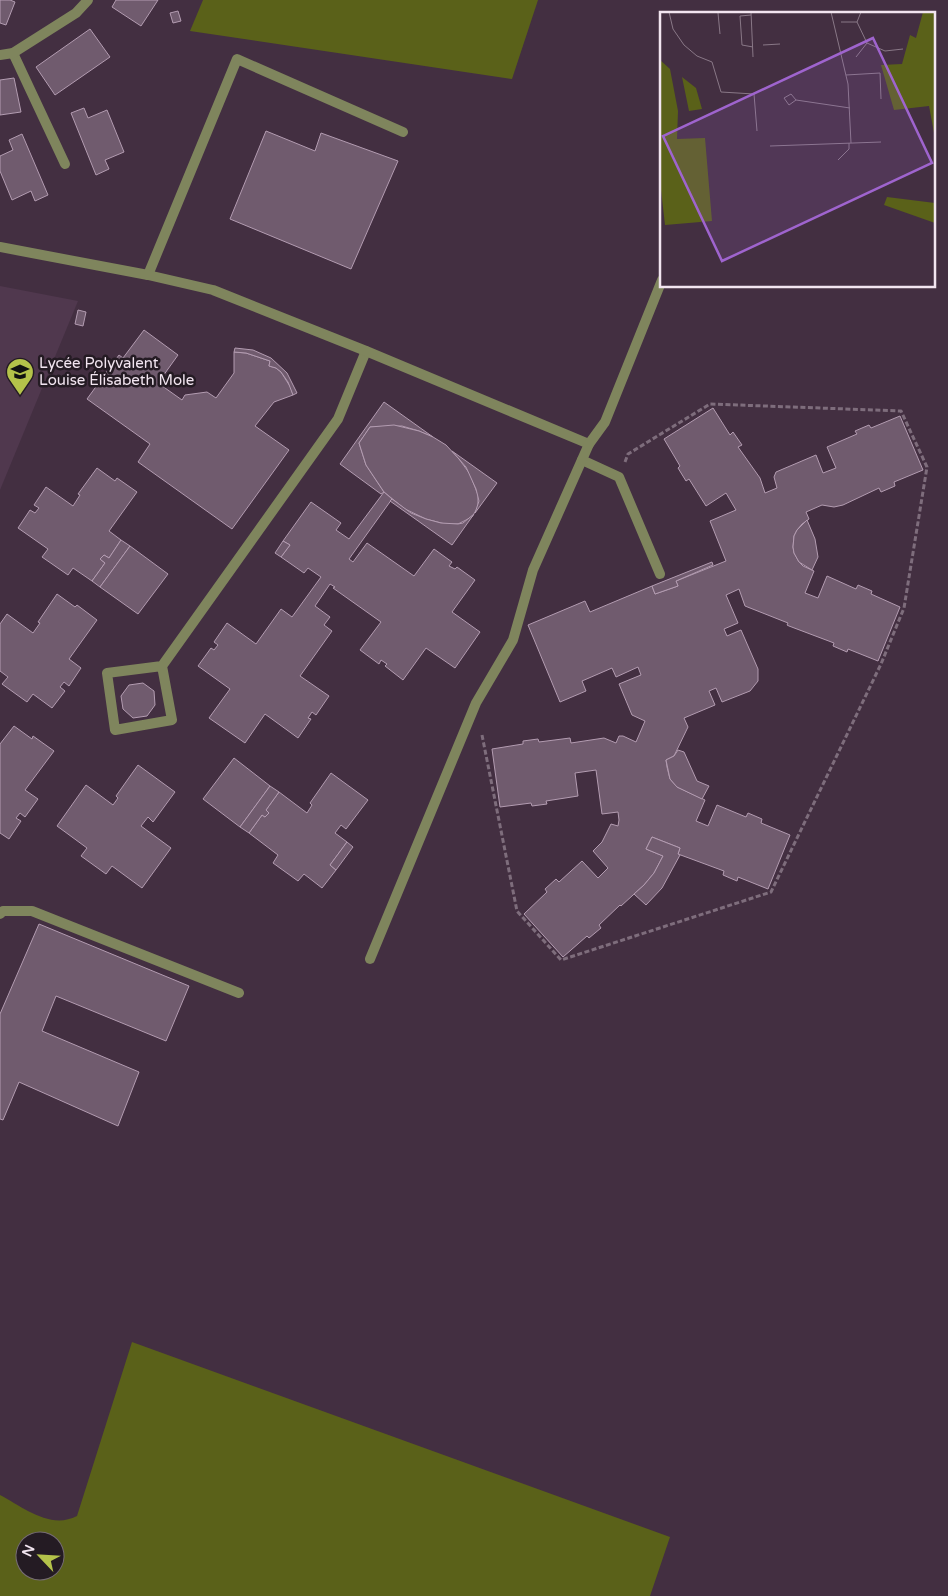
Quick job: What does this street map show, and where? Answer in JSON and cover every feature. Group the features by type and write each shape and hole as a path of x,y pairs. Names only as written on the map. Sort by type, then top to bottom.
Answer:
{"street":[{"path":"0,55 13,53 76,13 88,0"},
{"path":"13,53 65,164"},
{"path":"148,275 237,59 403,132"},
{"path":"0,247 148,275 213,290 366,351 589,444"},
{"path":"370,959 476,703 513,640 533,570 589,444 605,422 660,285"},
{"path":"162,666 107,673 115,730 172,720 162,666 338,419 366,351"},
{"path":"582,460 619,477 660,574"},
{"path":"0,914 3,911 32,911 239,993"}],"path":[{"path":"476,703 517,911 561,960 771,892 881,664 904,608 927,467 901,412 710,404 628,454 624,465"}],"shaded area":[{"name":"Lycée Polyvalent Louise Élisabeth Mole","path":"0,286 78,301 0,490"}],"green space":[{"path":"203,0 538,0 512,79 190,31"},
{"path":"132,1342 670,1537 650,1596 0,1596 0,1495 27,1511 47,1519 67,1520 77,1516"}],"building":[{"path":"0,0 15,2 6,25 0,23"},
{"path":"116,0 158,0 141,26 112,7"},
{"path":"178,11 181,21 173,23 170,13"},
{"path":"90,29 110,57 55,95 36,67"},
{"path":"14,78 21,112 0,115 0,80"},
{"path":"84,108 88,118 107,110 124,152 105,160 109,169 96,175 71,113"},
{"path":"266,131 315,151 321,133 398,161 351,269 230,219"},
{"path":"22,134 48,195 35,201 31,191 12,200 0,171 0,156 13,150 9,140"},
{"path":"78,310 86,312 83,326 75,324"},
{"path":"144,330 178,355 158,383 182,400 185,395 207,392 216,398 234,373 234,352 246,353 270,361 269,366 281,372 291,388 293,395 274,402 255,426 289,450 232,529 138,462 150,444 87,399 119,355 123,358"},
{"path":"235,348 253,350 271,358 287,373 297,393 293,395 288,382 281,372 269,366 270,361 246,353 234,352"},
{"path":"384,402 433,437 402,426 370,427 359,443 366,465 384,492 381,494 340,464"},
{"path":"713,408 730,435 733,432 742,445 738,447 760,478 765,493 777,488 774,477 776,472 816,455 823,473 836,468 827,447 857,434 855,431 869,425 871,428 900,416 923,470 894,482 895,486 881,492 879,488 843,505 834,507 822,505 806,512 809,519 797,530 794,536 793,547 799,562 814,571 805,593 818,598 827,576 856,589 858,585 872,591 871,594 900,607 878,661 848,649 847,652 833,646 834,643 789,626 787,625 788,623 745,606 739,589 726,595 738,623 724,629 727,636 741,630 758,669 758,681 750,691 722,702 716,688 709,691 715,705 684,718 688,727 674,756 666,760 667,767 670,779 677,787 705,800 696,821 708,826 717,805 746,817 748,813 762,819 761,823 790,835 768,889 738,877 737,881 723,875 724,871 678,854 680,848 652,837 646,849 663,856 654,873 644,885 599,925 601,928 589,938 587,936 563,957 524,914 547,892 545,889 556,879 559,882 582,861 598,878 608,868 593,851 602,842 611,824 618,826 618,812 602,814 596,770 575,773 578,796 546,801 547,804 532,806 531,803 500,807 492,749 523,744 523,741 538,739 539,742 570,738 571,743 604,738 616,743 619,736 623,736 636,742 645,721 632,715 619,684 641,675 638,667 616,677 612,668 582,681 586,691 560,702 528,625 585,601 590,612 652,586 655,594 678,586 676,581 726,561 710,521 736,510 726,493 706,506 689,479 686,481 678,468 680,466 664,439"},
{"path":"394,425 419,431 433,437 446,445 459,459 470,474 478,495 478,507 472,517 458,524 445,524 426,519 405,509 384,492 366,465 359,443 370,427"},
{"path":"452,451 497,483 475,513 479,501 476,489 466,467"},
{"path":"97,468 115,481 117,478 137,492 109,531 121,540 109,558 104,555 100,559 105,563 92,581 73,568 68,575 42,557 48,549 18,528 30,510 35,513 39,508 34,505 46,487 73,506 80,495 78,494"},
{"path":"384,492 392,499 349,559 353,562 367,543 414,576 434,549 452,562 449,566 455,569 457,567 475,580 452,612 480,632 455,668 426,648 403,680 385,666 387,664 381,660 379,664 360,650 381,622 330,584 315,606 330,617 324,625 332,631 300,676 329,696 316,715 312,712 308,718 311,719 298,738 265,714 245,743 209,718 230,689 198,666 211,648 214,650 218,645 214,642 227,623 256,644 281,609 292,617 321,577 308,568 304,573 281,557 290,545 283,541 311,502 341,523 336,530 349,539"},
{"path":"392,499 411,513 441,523 463,523 474,514 452,545 390,501"},
{"path":"807,520 815,539 818,557 812,570 799,562 793,547 794,536 797,530"},
{"path":"121,540 130,546 100,587 92,581 105,563 100,559 104,555 109,558"},
{"path":"283,541 290,545 281,557 275,553"},
{"path":"130,546 168,574 138,614 100,587"},
{"path":"712,562 713,565 676,581 678,586 655,594 652,586"},
{"path":"57,594 75,607 77,605 97,620 69,659 81,668 69,686 64,682 60,687 65,691 52,708 33,694 27,702 2,684 8,677 0,671 0,624 7,614 33,633 40,623 38,622"},
{"path":"143,683 154,691 155,705 147,716 133,718 123,709 121,696 129,685"},
{"path":"14,726 32,739 33,736 54,751 25,790 38,799 25,817 20,813 16,818 21,821 9,839 0,833 0,744"},
{"path":"678,750 684,752 697,781 709,786 702,799 677,787 670,779 666,760 674,756"},
{"path":"234,758 270,786 240,827 203,799"},
{"path":"138,765 175,792 153,822 148,817 141,826 171,848 142,888 112,866 106,874 81,856 87,848 57,826 86,785 113,805 118,798 116,796"},
{"path":"331,773 368,800 346,829 341,825 335,833 347,842 330,865 336,870 322,888 304,874 298,881 273,863 278,855 249,833 262,815 265,817 269,813 266,810 279,792 307,813 312,805 310,803"},
{"path":"270,786 279,792 266,810 269,813 265,817 262,815 249,833 240,827"},
{"path":"652,837 680,848 678,854 680,855 662,888 646,905 634,894 654,873 663,856 646,849"},
{"path":"347,842 353,847 336,870 330,865"},
{"path":"39,924 189,986 166,1041 56,996 42,1031 139,1072 118,1126 19,1082 3,1120 0,1119 0,1014"}],"place":[{"name":"Lycée Polyvalent Louise Élisabeth Mole","path":"20,396"}]}
